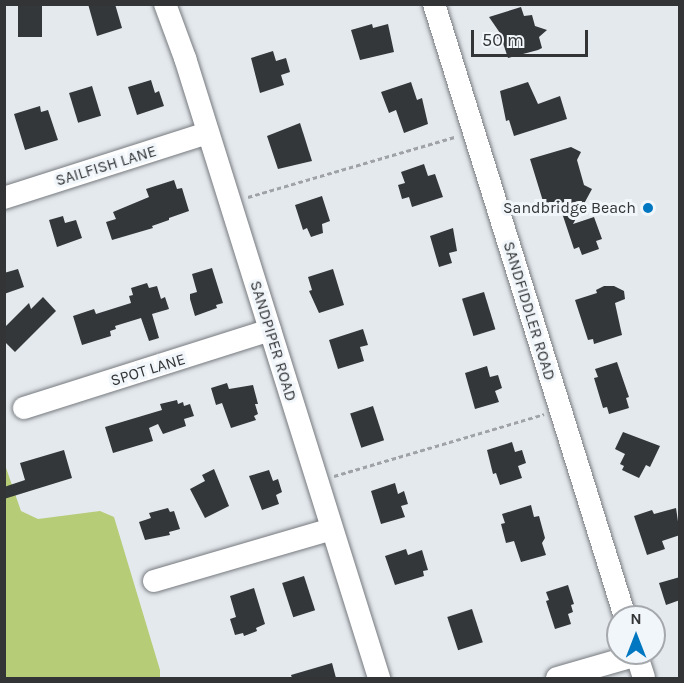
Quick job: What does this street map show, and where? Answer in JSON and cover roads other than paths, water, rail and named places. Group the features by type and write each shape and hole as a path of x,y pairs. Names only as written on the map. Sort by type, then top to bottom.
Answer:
{"street":[{"name":"SANDPIPER ROAD","path":"165,4 379,678"},
{"name":"SANDFIDDLER ROAD","path":"434,4 621,605"},
{"name":"SAILFISH LANE","path":"4,198 208,134"},
{"name":"SPOT LANE","path":"24,408 270,330"},
{"path":"154,581 332,530"},
{"path":"557,678 606,663"}],"place":[{"name":"Sandbridge Beach","path":"648,208"}]}
